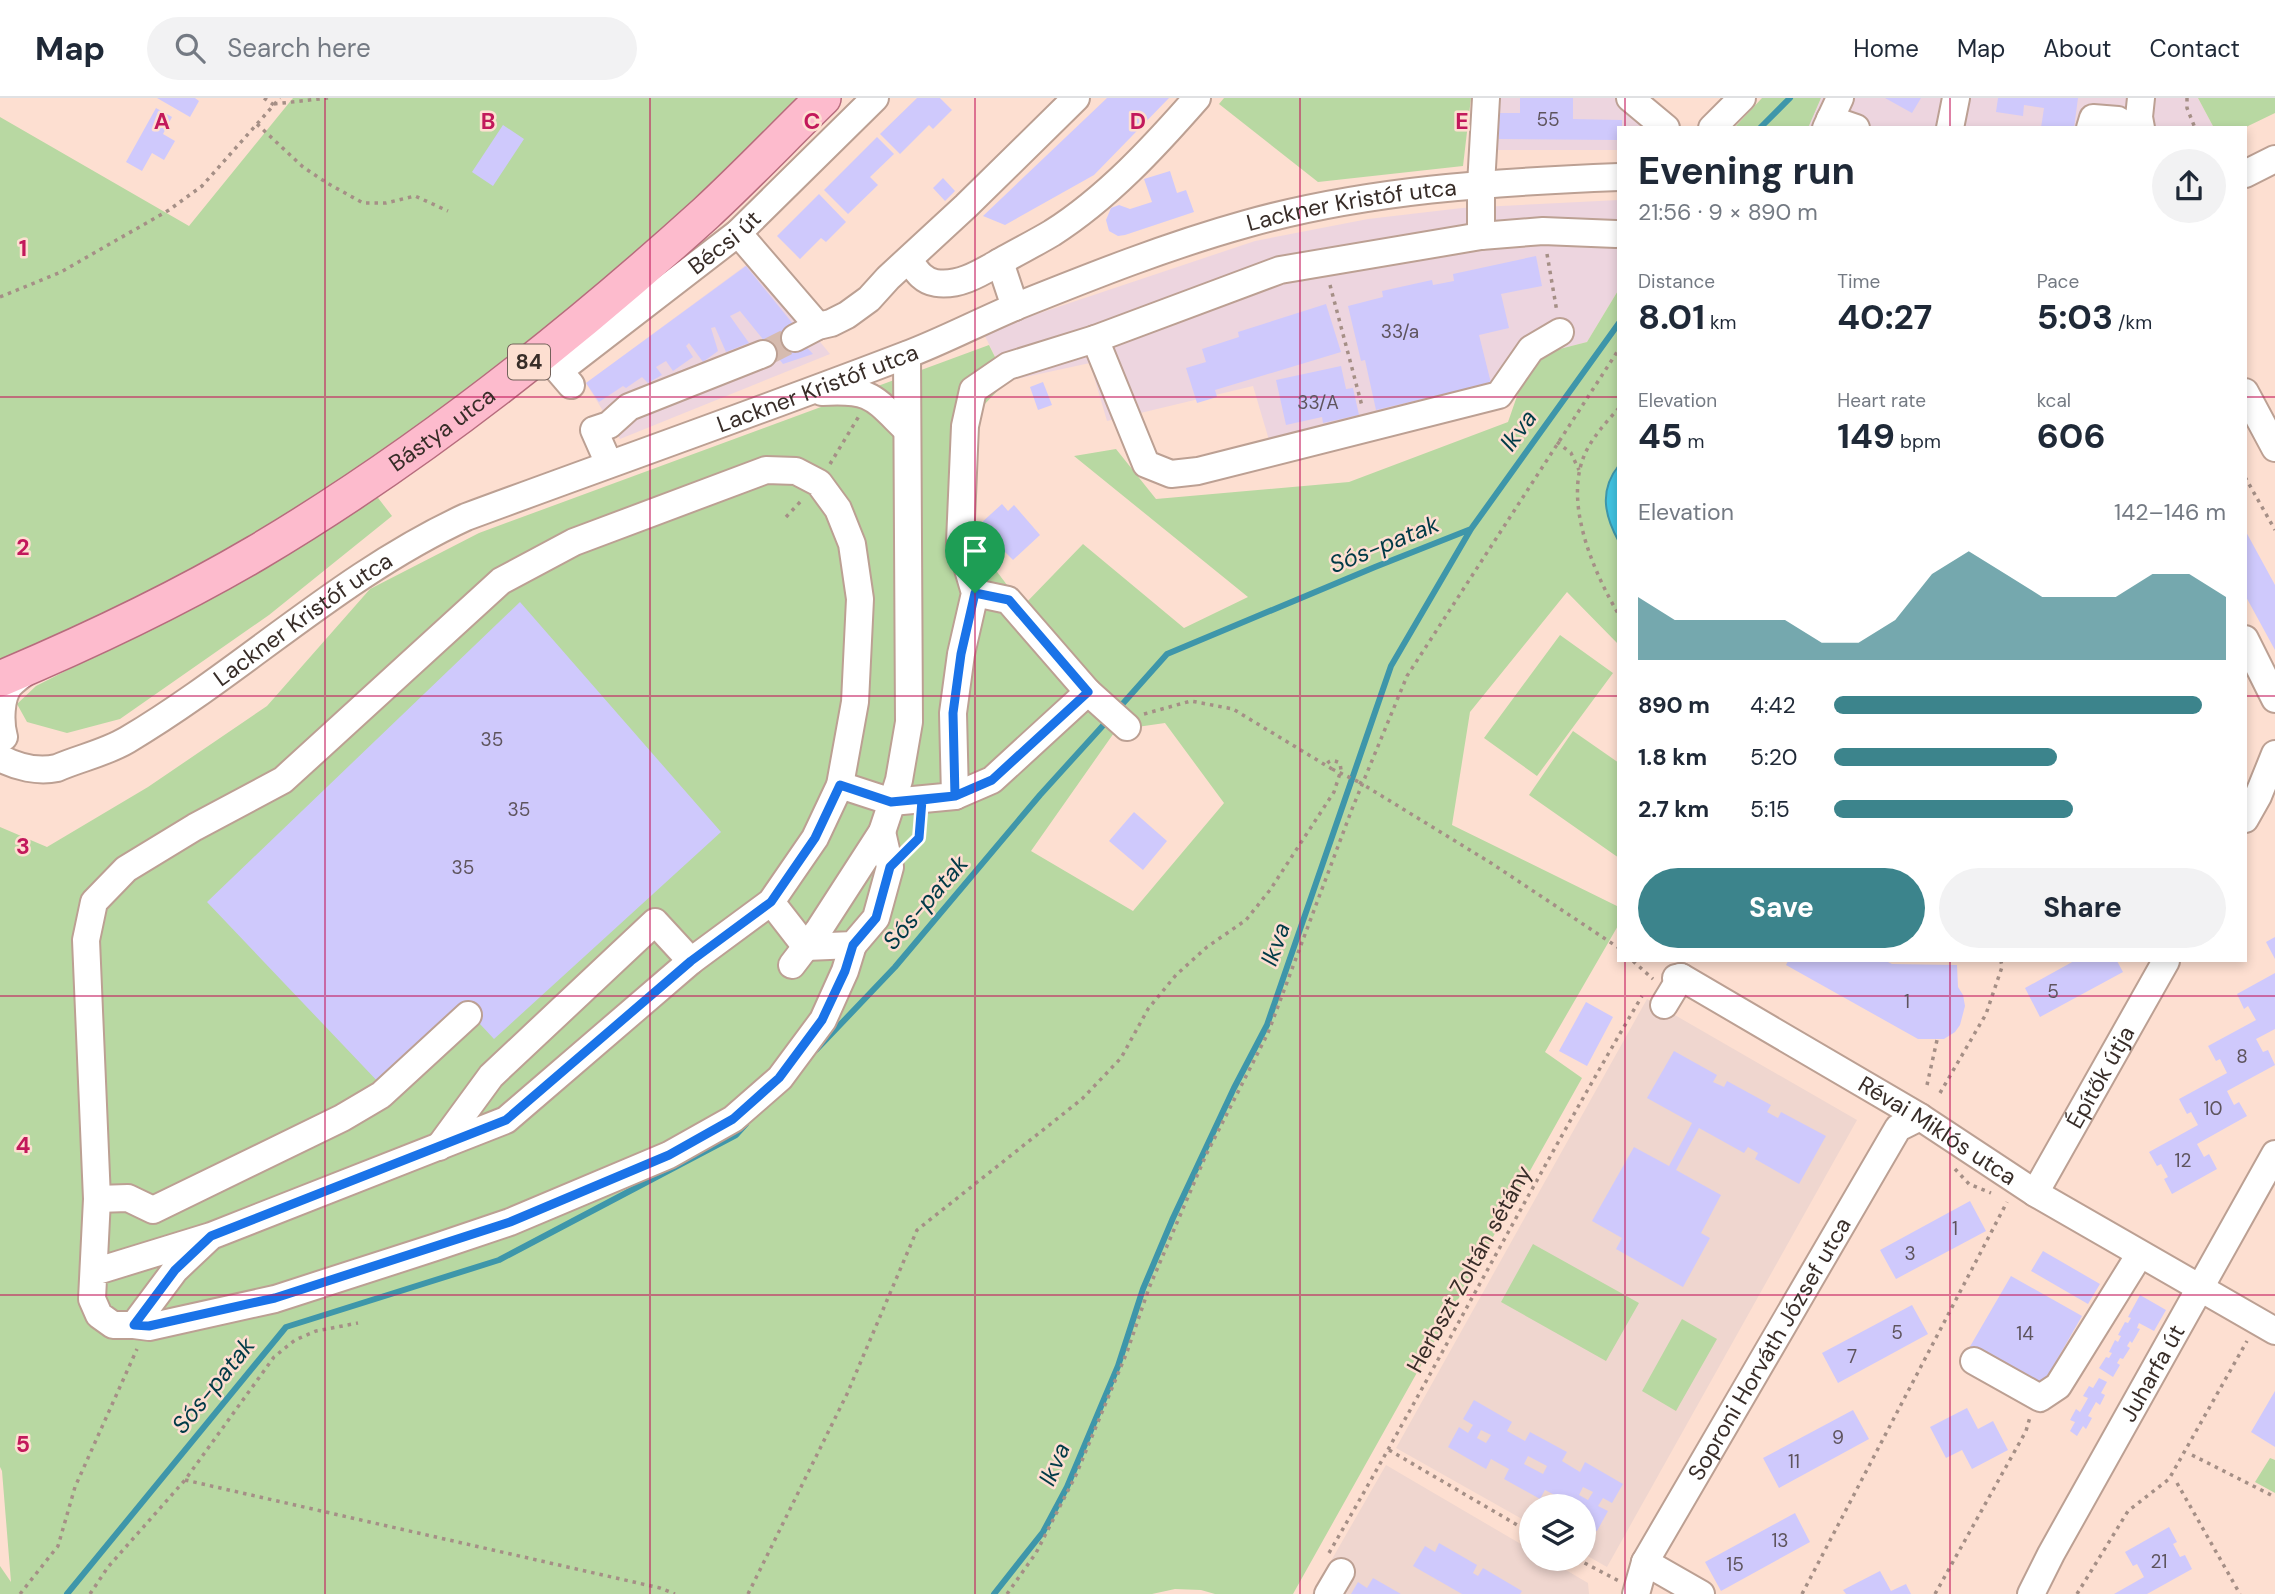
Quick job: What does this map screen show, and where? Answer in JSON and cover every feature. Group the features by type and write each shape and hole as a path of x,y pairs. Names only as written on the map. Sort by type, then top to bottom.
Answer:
{"main road":[{"name":"Bástya utca","path":"42,661 202,583 255,554 391,465 474,406 596,310 707,211 822,98"},
{"name":"84","path":"0,679 42,661"}],"street":[{"name":"Bécsi út","path":"565,378 737,233 875,98"},
{"path":"737,233 806,332 831,323 869,299 1076,98"},
{"path":"909,260 920,275 929,281 944,283 965,279 1053,233 1141,157 1197,98"},
{"path":"1481,236 1486,98"},
{"path":"1630,98 1664,126"},
{"path":"1714,126 1742,98"},
{"path":"1950,126 1956,98"},
{"path":"2141,98 2141,126"},
{"path":"1832,115 1852,126"},
{"path":"2092,115 2118,120 2128,126"},
{"name":"Lackner Kristóf utca","path":"42,661 15,680 7,690 1,743 44,757 75,760 134,736 391,556 434,532 466,517 907,355 1015,307 1139,258 1247,223 1321,206 1481,185 1617,177"},
{"path":"955,796 953,713 961,654 975,593 960,542 965,426 973,390 1008,366 1095,339 1280,270 1481,236 1543,231 1616,234"},
{"path":"1000,262 1015,307"},
{"path":"1095,339 1146,464 1171,474 1198,471 1499,395 1531,349 1560,331"},
{"path":"609,464 594,430 609,425 629,407 764,354"},
{"path":"799,956 882,832 899,780 909,722 907,355"},
{"path":"807,393 837,391 872,396 907,430"},
{"path":"2247,400 2275,448"},
{"path":"94,1272 211,1236 438,1149 506,1120 691,961 771,902 815,838 840,785 855,702 860,599 852,544 838,509 819,483 796,471 766,470 574,542 511,575 491,590 283,780 195,827 126,869 94,902 86,940 97,1199 92,1299 99,1315 113,1325 141,1326 275,1298 436,1247 510,1222 669,1155 733,1119 779,1078 822,1020 845,971 853,945 876,918 890,867 882,832"},
{"path":"840,785 891,802 955,796 992,780 1113,715 1009,600 975,593"},
{"path":"2247,643 2275,699"},
{"path":"2247,815 2275,754"},
{"path":"771,902 799,956"},
{"path":"438,1149 491,1076 655,922 691,961"},
{"path":"799,956 853,945"},
{"name":"Építők útja","path":"2026,1188 2165,962"},
{"path":"1652,996 1670,978"},
{"name":"Révai Miklós utca","path":"1670,978 1920,1116 2026,1188 2200,1288 2262,1334"},
{"path":"97,1199 128,1198 153,1210 342,1118 381,1095 468,1015"},
{"name":"Soproni Horváth József utca","path":"1636,1591 1645,1562 1898,1128 1920,1116"},
{"name":"Juharfa út","path":"2031,1594 2050,1554 2275,1154"},
{"path":"141,1326 175,1270 211,1236"},
{"path":"1974,1361 2040,1398 2058,1386 2140,1254"},
{"path":"1645,1562 1702,1594"}],"path":[{"path":"264,98 274,104 328,98"},
{"path":"0,297 61,272 169,211 202,186 280,98"},
{"path":"2187,98 2186,108 2194,126"},
{"path":"257,124 303,167 363,203 386,203 415,196 448,211"},
{"path":"1549,268 1552,287"},
{"path":"1335,307 1368,428"},
{"path":"1007,1594 1036,1553 1076,1475 1195,1179 1268,1033 1361,783 1407,677 1617,352"},
{"path":"1617,410 1589,445 1580,472 1578,494 1583,536 1603,588 1617,612"},
{"path":"1557,442 1571,453 1580,472"},
{"path":"2247,481 2275,530"},
{"path":"1113,715 1145,712 1191,701 1233,709 1325,766 1361,783 1502,870 1617,947"},
{"path":"748,1594 847,1394 917,1230 1082,1099 1121,1058 1148,1009 1177,975 1207,947 1246,920 1270,890 1334,792 1341,770 1340,763 1329,761 1325,766"},
{"path":"890,867 919,838 922,800"},
{"path":"1635,962 1670,978"},
{"path":"1940,1093 1986,1014 2002,967 2001,962"},
{"name":"Herbszt Zoltán sétány","path":"1332,1575 1389,1450 1602,1065 1652,996 1670,978"},
{"path":"1927,1085 1937,1040"},
{"path":"1802,1594 2026,1188"},
{"path":"90,1594 108,1567 185,1480 274,1357 295,1340 316,1331 358,1323"},
{"path":"20,1594 58,1546 75,1487 127,1370 141,1326"},
{"path":"2077,1594 2128,1511 2169,1479 2262,1334"},
{"path":"1935,1594 2026,1431 2028,1420 2040,1398"},
{"path":"1389,1450 1519,1526"},
{"path":"2192,1455 2275,1497"},
{"path":"185,1480 660,1588 675,1594"},
{"path":"2177,1483 2240,1594"},
{"path":"1596,1571 1636,1591"}],"shaded area":[{"path":"1495,98 1615,98 1650,126 1617,126 1617,150 1492,150"},
{"path":"1821,98 2198,98 2213,126 1809,126"},
{"path":"1617,200 1617,292 1587,342 1536,355 1524,376 1269,440 1253,386 1107,421 1090,363 1007,381 983,332 1255,241 1368,219 1462,208"},
{"path":"753,260 830,354 620,439 586,383"},
{"path":"1647,999 1857,1120 1607,1567 1596,1561 1596,1494 1519,1494 1519,1517 1396,1448"},
{"path":"1386,1465 1519,1543 1519,1571 1568,1571 1588,1583 1589,1594 1312,1594"}],"green space":[{"path":"293,98 805,98 585,302 333,490 212,561 76,631 0,662 0,117 189,226"},
{"path":"1224,98 1471,98 1463,166 1318,182 1219,104"},
{"path":"1762,98 1821,98 1809,126 1736,126"},
{"path":"2198,98 2275,98 2275,113 2247,127 2213,126"},
{"path":"1617,292 1617,467 1611,489 1610,515 1617,538 1617,643 1567,592 1470,712 1452,825 1617,906 1617,927 1545,1052 1582,1078 1293,1594 1215,1594 1201,1590 1175,1589 1152,1594 0,1594 0,1566 11,1582 0,1467 0,827 47,847 148,787 267,706 370,589 479,533 989,345 1007,381 979,410 973,540 1023,606 1083,544 1184,628 1248,597 1074,456 1116,449 1156,499 1349,482 1508,422 1524,376 1536,355 1587,342","holes":["1165,723 1224,803 1133,911 1031,851 1116,730"]},
{"path":"372,490 392,516 269,615 120,719 67,733 27,722 17,704 36,686 250,577"},
{"path":"1560,635 1613,673 1537,776 1484,738"},
{"path":"1573,731 1617,762 1617,857 1529,795"},
{"path":"1533,1244 1639,1303 1606,1361 1501,1302"},
{"path":"1682,1319 1717,1339 1676,1411 1642,1391"},
{"path":"2270,1458 2275,1460 2275,1493 2255,1482"}],"water":[{"path":"1617,468 1617,538 1606,503 1608,484"}],"building":[{"path":"157,98 195,98 199,101 190,117"},
{"path":"917,98 940,98 952,110 933,129 929,125 900,154 880,134"},
{"path":"1107,98 1169,98 1094,175 1005,225 983,216"},
{"path":"1520,98 1573,98 1573,119 1622,120 1622,126 1617,126 1617,140 1499,139 1499,113 1520,113"},
{"path":"1885,98 1921,98 1912,113"},
{"path":"1998,98 2078,98 2074,126 2041,126 2044,108 2024,105 2023,116 1996,112"},
{"path":"156,108 172,117 163,134 175,141 164,160 152,153 142,171 126,162"},
{"path":"503,125 524,139 493,186 472,172"},
{"path":"877,137 894,154 870,177 878,185 848,214 824,190"},
{"path":"1170,171 1177,193 1186,190 1194,212 1125,235 1118,236 1109,231 1106,220 1111,208 1119,205 1130,209 1152,202 1144,179"},
{"path":"943,178 955,191 945,201 933,188"},
{"path":"819,194 846,222 826,242 821,238 800,259 777,236"},
{"path":"1536,256 1542,286 1501,294 1509,328 1479,335 1491,383 1376,410 1365,360 1361,361 1348,306 1383,297 1382,291 1432,280 1433,285 1454,281 1453,274"},
{"path":"746,266 794,325 800,340 813,354 783,364 740,311 730,316 749,343 726,352 715,327 711,328 718,351 703,362 689,343 686,346 693,357 673,371 666,361 656,367 662,375 648,383 642,377 599,402 586,383"},
{"path":"1326,304 1341,352 1215,390 1217,397 1197,403 1186,368 1206,362 1202,349 1239,337 1238,332"},
{"path":"1341,366 1346,389 1353,388 1359,415 1323,423 1322,417 1286,425 1276,380"},
{"path":"1043,382 1052,405 1038,410 1030,387"},
{"path":"1002,504 1008,511 1014,505 1040,535 1013,560 1005,552 999,558 985,542 991,537 980,524"},
{"path":"2247,534 2275,585 2275,650 2247,599"},
{"path":"520,602 721,832 494,1039 466,1009 382,1086 207,902"},
{"path":"1134,812 1167,841 1143,870 1109,841"},
{"path":"2275,937 2275,959 2266,942"},
{"path":"1788,962 1888,962 1957,965 1958,987 1965,1006 1960,1025 1944,1039 1918,1039 1786,965"},
{"path":"2072,962 2118,962 2123,972 2040,1017 2025,988"},
{"path":"2275,973 2275,1029 2256,1039 2263,1052 2268,1050 2275,1065 2227,1091 2234,1105 2239,1102 2247,1116 2197,1144 2204,1157 2209,1154 2217,1169 2172,1194 2164,1179 2168,1177 2161,1164 2157,1166 2149,1152 2198,1125 2191,1112 2187,1114 2179,1099 2227,1073 2220,1059 2216,1061 2208,1046 2256,1020 2248,1006 2244,1009 2237,994"},
{"path":"1586,1002 1613,1017 1587,1066 1559,1051"},
{"path":"1674,1051 1717,1075 1713,1082 1724,1087 1727,1081 1771,1105 1767,1112 1778,1118 1781,1112 1826,1136 1799,1184 1755,1159 1758,1153 1748,1147 1744,1153 1699,1128 1676,1170 1721,1195 1701,1233 1710,1238 1683,1287 1616,1249 1622,1238 1592,1221 1634,1147 1669,1166 1692,1123 1647,1098"},
{"path":"1970,1201 1986,1231 1896,1279 1880,1250"},
{"path":"2043,1251 2100,1284 2088,1304 2031,1271"},
{"path":"2011,1276 2082,1316 2039,1391 1968,1350"},
{"path":"2140,1295 2166,1310 2154,1331 2139,1323 2137,1328 2140,1329 2132,1343 2130,1341 2127,1346 2130,1348 2123,1359 2120,1358 2117,1363 2120,1365 2113,1377 2099,1368 2112,1353 2109,1352 2115,1340 2118,1342 2121,1336 2118,1335 2125,1322 2128,1323 2131,1318 2128,1317"},
{"path":"1912,1305 1928,1334 1838,1383 1822,1353"},
{"path":"2099,1378 2107,1382 2101,1393 2105,1395 2100,1405 2096,1402 2088,1416 2092,1418 2086,1429 2083,1426 2077,1436 2070,1431 2075,1422 2070,1420 2076,1409 2080,1412 2088,1398 2083,1396 2089,1386 2093,1388"},
{"path":"2275,1391 2275,1447 2251,1432"},
{"path":"1474,1400 1512,1422 1507,1431 1525,1441 1530,1432 1567,1452 1562,1461 1580,1472 1585,1462 1623,1484 1612,1503 1603,1498 1598,1506 1608,1511 1597,1531 1596,1494 1592,1494 1593,1492 1583,1487 1580,1494 1553,1494 1545,1490 1543,1494 1531,1494 1504,1479 1509,1469 1491,1459 1486,1469 1448,1447 1459,1427 1468,1433 1473,1425 1463,1419","holes":["1481,1430 1491,1435 1486,1443 1477,1438","1528,1456 1547,1466 1543,1474 1524,1464"]},
{"path":"1967,1408 1978,1429 1993,1421 2008,1450 1972,1469 1962,1450 1946,1458 1930,1427"},
{"path":"1853,1410 1869,1439 1779,1488 1763,1458"},
{"path":"1795,1513 1810,1542 1721,1591 1705,1562"},
{"path":"2169,1527 2177,1542 2173,1544 2180,1557 2185,1555 2192,1569 2147,1594 2114,1594 2144,1577 2137,1564 2133,1566 2125,1552"},
{"path":"1439,1543 1477,1565 1473,1573 1478,1576 1483,1568 1522,1591 1520,1594 1462,1594 1413,1566 1425,1546 1435,1552"},
{"path":"1880,1571 1891,1591 1906,1584 1911,1594 1846,1594 1843,1590"},
{"path":"1373,1578 1401,1594 1351,1594 1358,1582 1367,1588"}],"waterway":[{"name":"Ikva","path":"1762,126 1790,98"},
{"name":"Ikva","path":"994,1594 1043,1532 1067,1487 1118,1366 1143,1289 1173,1218 1267,1025 1391,666 1471,529 1617,326"},
{"name":"Sós-patak","path":"1118,709 1167,654 1471,529"},
{"name":"Sós-patak","path":"816,1050 895,967 1040,795 1108,720"},
{"name":"Sós-patak","path":"67,1594 286,1327 499,1260 736,1135 746,1124"}],"tunnel":[{"path":"763,354 795,338"}],"route":[{"path":"975,593 961,654 953,713 955,796 922,800 919,838 890,867 876,918 853,945 845,971 822,1020 779,1078 733,1119 669,1155 510,1222 275,1298 149,1326 134,1325 175,1270 211,1236 438,1149 506,1120 691,961 771,902 815,838 840,785 891,802 955,796 992,780 1088,692 1009,600 975,593"}]}
